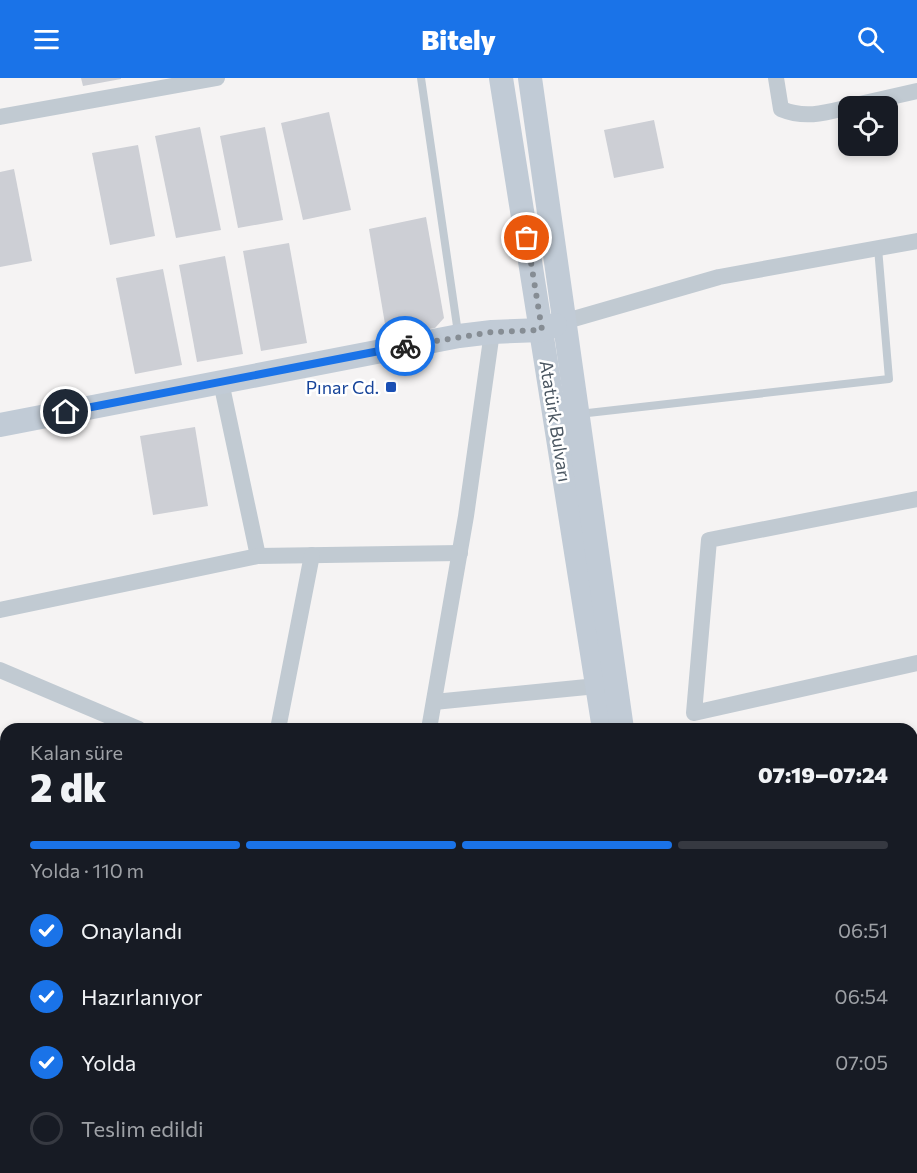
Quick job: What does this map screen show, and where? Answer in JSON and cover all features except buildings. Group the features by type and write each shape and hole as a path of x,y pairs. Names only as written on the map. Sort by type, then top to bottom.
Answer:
{"main road":[{"name":"Atatürk Bulvarı","path":"501,78 552,326 576,414 621,723"},
{"name":"Atatürk Bulvarı","path":"530,78 552,326 603,723"},
{"path":"0,425 459,336 552,326"}],"street":[{"path":"0,117 218,78"},
{"path":"776,78 781,109 795,115 838,110"},
{"path":"896,96 917,91"},
{"path":"552,326 719,277 917,241"},
{"path":"430,723 460,553 492,332"},
{"path":"221,382 258,556"},
{"path":"917,499 709,540 694,713 917,663"},
{"path":"0,610 258,556 460,553"},
{"path":"279,723 312,555"},
{"path":"0,670 125,723"},
{"path":"434,702 597,686"}],"lane":[{"path":"421,78 459,336"},
{"path":"576,414 889,379 878,248"}],"way so far":[{"path":"405,346 492,332 542,330 527,238"}],"place":[{"name":"Pınar Cd.","path":"391,387"}],"route":[{"path":"66,412 405,346"}]}
